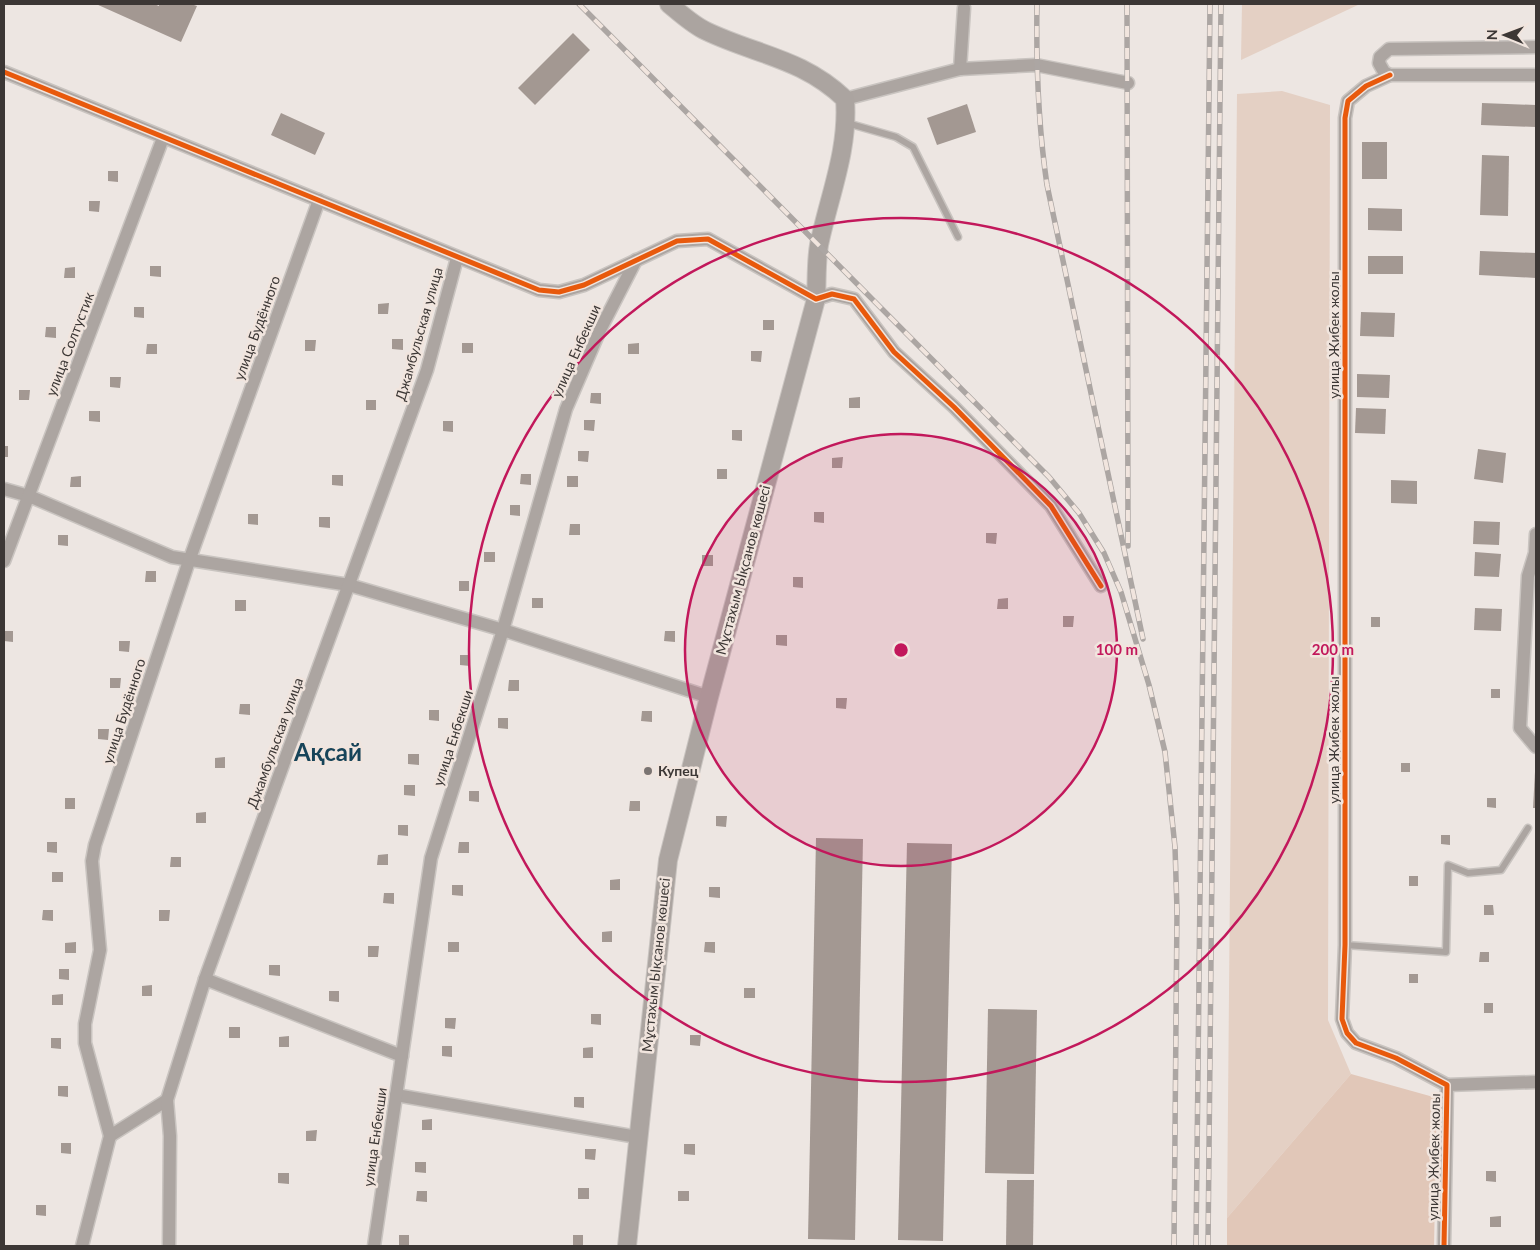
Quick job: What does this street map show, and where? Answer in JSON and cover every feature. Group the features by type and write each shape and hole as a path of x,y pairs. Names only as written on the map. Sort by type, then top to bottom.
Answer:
{"main road":[{"path":"669,4 704,31 790,62 827,81 846,99"},
{"name":"Мұстахым Ықсанов көшесі","path":"627,1246 637,1137 668,860 709,697 816,299 819,247 844,148 847,123 846,99"}],"street":[{"path":"960,69 964,8"},
{"path":"1536,47 1389,49 1380,57 1379,63 1384,72 1390,75 1536,75"},
{"path":"846,99 960,69 1036,65 1128,83"},
{"path":"4,72 320,200 457,258 540,290 559,292 584,285 677,242 708,238 816,299 832,294 854,299 894,352 954,407 1050,506 1101,586"},
{"name":"улица Жибек жолы","path":"1390,75 1366,86 1348,101 1345,118 1345,945 1342,1019 1347,1033 1356,1043 1396,1058 1446,1085 1444,1246"},
{"name":"улица Солтустик","path":"4,561 163,138"},
{"name":"улица Будённого","path":"82,1246 110,1136 85,1043 85,1024 100,950 92,862 95,845 190,562 320,200"},
{"name":"Джамбульская улица","path":"169,1246 170,1136 167,1100 205,979 427,370 457,258"},
{"name":"улица Енбекши","path":"374,1246 431,858 503,630 566,409 600,330 636,260"},
{"path":"4,489 29,496 172,557 190,562 349,585 503,630 709,697"},
{"path":"1536,534 1535,553 1528,576 1520,728 1536,747"},
{"path":"205,979 402,1056"},
{"path":"1446,1085 1536,1082"},
{"path":"396,1096 637,1137"},
{"path":"110,1136 167,1100"}],"lane":[{"path":"847,123 896,137 913,147 958,237"},
{"path":"1345,945 1446,952 1448,865 1468,873 1501,870 1528,828"}],"shaded area":[{"path":"1242,4 1360,4 1241,60"},
{"path":"1282,91 1330,105 1328,1020 1351,1074 1227,1218 1237,94"},
{"path":"1351,1074 1437,1098 1434,1246 1227,1246 1227,1218"}],"building":[{"path":"96,4 154,4 159,6 159,4 191,4 197,6 181,42"},
{"path":"573,33 590,50 535,105 518,88"},
{"path":"1482,103 1536,105 1536,127 1481,125"},
{"path":"967,104 976,132 937,145 927,118"},
{"path":"281,113 325,133 315,155 271,135"},
{"path":"1362,142 1387,142 1387,179 1362,179"},
{"path":"1482,155 1509,156 1508,216 1480,215"},
{"path":"108,171 118,171 118,182 108,181"},
{"path":"89,201 100,201 99,212 89,211"},
{"path":"1368,208 1402,209 1402,231 1368,230"},
{"path":"1480,251 1536,253 1536,278 1479,275"},
{"path":"1368,256 1403,256 1403,274 1368,274"},
{"path":"150,266 161,266 161,277 150,276"},
{"path":"75,267 75,278 64,278 65,268"},
{"path":"389,303 388,314 378,314 378,304"},
{"path":"134,307 144,307 144,318 134,317"},
{"path":"1361,312 1395,313 1394,337 1360,336"},
{"path":"763,320 774,320 774,330 763,330"},
{"path":"46,327 56,327 56,338 45,337"},
{"path":"392,339 403,339 403,350 392,349"},
{"path":"305,340 316,340 315,351 305,351"},
{"path":"462,343 473,343 473,353 462,353"},
{"path":"639,343 639,354 628,354 628,344"},
{"path":"147,344 157,344 157,354 146,354"},
{"path":"751,351 762,351 761,362 751,361"},
{"path":"1357,374 1390,375 1389,398 1357,397"},
{"path":"110,377 121,377 120,388 110,387"},
{"path":"19,390 30,390 29,400 19,400"},
{"path":"591,393 601,393 601,404 590,403"},
{"path":"860,397 860,408 849,408 849,398"},
{"path":"366,400 376,400 376,410 366,410"},
{"path":"1356,408 1386,409 1385,434 1355,433"},
{"path":"89,411 100,411 100,422 89,421"},
{"path":"584,420 595,420 594,431 584,430"},
{"path":"443,421 453,421 453,432 443,431"},
{"path":"732,430 742,430 742,441 732,440"},
{"path":"4,446 8,446 8,457 4,457"},
{"path":"1478,449 1506,453 1503,483 1474,479"},
{"path":"578,451 589,451 588,462 578,461"},
{"path":"843,457 842,468 832,468 832,458"},
{"path":"717,469 727,469 727,479 717,479"},
{"path":"521,474 531,474 531,485 520,484"},
{"path":"332,475 343,475 343,486 332,485"},
{"path":"81,476 81,487 70,487 71,477"},
{"path":"567,476 578,476 578,487 567,487"},
{"path":"1391,480 1417,481 1417,504 1391,503"},
{"path":"510,505 520,505 520,516 510,515"},
{"path":"814,512 824,512 824,523 814,522"},
{"path":"248,514 258,514 258,525 248,524"},
{"path":"319,517 330,517 330,528 319,527"},
{"path":"1474,521 1500,522 1499,545 1473,544"},
{"path":"570,524 580,524 580,535 569,535"},
{"path":"986,533 997,533 996,544 986,543"},
{"path":"58,535 68,535 68,546 58,545"},
{"path":"484,552 495,552 495,562 484,562"},
{"path":"1475,552 1501,554 1499,577 1474,576"},
{"path":"702,555 713,555 713,566 702,566"},
{"path":"146,571 156,571 156,582 145,582"},
{"path":"793,577 803,577 803,588 793,587"},
{"path":"459,581 469,581 469,591 459,591"},
{"path":"532,598 543,598 543,608 532,608"},
{"path":"1008,598 1008,609 997,609 998,599"},
{"path":"235,600 246,600 246,611 235,611"},
{"path":"1475,608 1502,609 1501,631 1474,630"},
{"path":"1063,616 1074,616 1073,627 1063,627"},
{"path":"1371,617 1380,617 1380,627 1371,627"},
{"path":"4,631 13,631 13,642 4,641"},
{"path":"665,631 675,631 675,642 664,641"},
{"path":"776,635 787,635 787,646 776,645"},
{"path":"119,641 130,641 129,652 119,651"},
{"path":"460,655 470,655 470,666 460,665"},
{"path":"110,678 121,678 120,688 110,688"},
{"path":"509,680 519,680 519,691 508,691"},
{"path":"1491,689 1500,689 1500,698 1491,698"},
{"path":"836,698 847,698 846,709 836,708"},
{"path":"240,704 250,704 250,715 239,714"},
{"path":"429,710 439,710 439,721 429,720"},
{"path":"642,711 652,711 652,722 641,721"},
{"path":"498,718 508,718 508,729 498,728"},
{"path":"98,729 109,729 108,740 98,739"},
{"path":"408,754 419,754 419,765 408,764"},
{"path":"225,757 225,768 215,768 215,758"},
{"path":"1401,763 1410,763 1410,772 1401,772"},
{"path":"1535,772 1536,808 1533,808"},
{"path":"404,785 415,785 415,796 404,795"},
{"path":"469,791 479,791 479,802 469,801"},
{"path":"65,798 75,798 75,809 65,809"},
{"path":"1487,798 1496,798 1496,808 1487,807"},
{"path":"630,801 640,801 640,811 629,811"},
{"path":"206,812 206,823 196,823 196,813"},
{"path":"716,816 727,816 726,827 716,826"},
{"path":"398,825 408,825 408,836 398,835"},
{"path":"1441,835 1450,835 1450,845 1441,844"},
{"path":"816,838 863,839 855,1240 808,1239"},
{"path":"47,842 57,842 57,853 47,852"},
{"path":"459,842 469,842 469,853 458,853"},
{"path":"907,843 952,844 943,1241 898,1240"},
{"path":"388,854 388,865 377,865 378,855"},
{"path":"171,857 181,857 181,867 170,867"},
{"path":"52,872 63,872 63,882 52,882"},
{"path":"1409,876 1418,876 1418,886 1409,886"},
{"path":"620,879 620,890 610,890 610,880"},
{"path":"452,885 463,885 463,896 452,895"},
{"path":"709,887 720,887 720,898 709,897"},
{"path":"384,893 394,893 394,904 383,903"},
{"path":"1484,905 1493,905 1494,915 1484,915"},
{"path":"43,910 53,910 53,921 42,920"},
{"path":"159,910 170,910 169,921 159,921"},
{"path":"612,931 612,942 602,942 602,932"},
{"path":"76,942 76,953 65,953 65,943"},
{"path":"448,942 459,942 459,952 448,952"},
{"path":"705,942 715,942 715,953 704,952"},
{"path":"368,946 379,946 378,957 368,957"},
{"path":"1480,952 1489,952 1489,962 1479,962"},
{"path":"269,965 280,965 280,976 269,975"},
{"path":"59,969 69,969 69,980 59,979"},
{"path":"1409,974 1418,974 1418,983 1409,983"},
{"path":"152,985 152,996 142,996 142,986"},
{"path":"744,988 755,988 755,998 744,998"},
{"path":"329,991 339,991 339,1002 329,1001"},
{"path":"63,994 63,1005 52,1005 52,995"},
{"path":"1484,1003 1493,1003 1493,1013 1484,1013"},
{"path":"988,1009 1037,1010 1034,1174 985,1173"},
{"path":"591,1014 601,1014 601,1025 591,1024"},
{"path":"445,1018 456,1018 455,1029 445,1028"},
{"path":"229,1027 240,1027 240,1038 229,1038"},
{"path":"690,1035 701,1035 700,1046 690,1045"},
{"path":"289,1036 289,1047 279,1047 279,1037"},
{"path":"51,1038 61,1038 61,1049 51,1048"},
{"path":"442,1046 452,1046 452,1057 442,1056"},
{"path":"593,1047 593,1058 583,1058 583,1048"},
{"path":"58,1086 68,1086 68,1097 58,1096"},
{"path":"574,1097 584,1097 584,1108 574,1107"},
{"path":"432,1119 432,1130 422,1130 422,1120"},
{"path":"317,1130 316,1141 306,1141 306,1131"},
{"path":"61,1143 71,1143 71,1154 61,1153"},
{"path":"684,1144 695,1144 695,1155 684,1154"},
{"path":"585,1149 596,1149 595,1160 585,1159"},
{"path":"415,1162 426,1162 426,1173 415,1172"},
{"path":"1486,1171 1496,1171 1496,1182 1486,1181"},
{"path":"278,1173 289,1173 289,1184 278,1183"},
{"path":"1007,1180 1034,1180 1033,1246 1006,1246"},
{"path":"578,1188 589,1188 589,1199 578,1199"},
{"path":"417,1191 427,1191 427,1202 416,1201"},
{"path":"678,1191 689,1191 689,1201 678,1201"},
{"path":"36,1205 46,1205 46,1216 36,1215"},
{"path":"1501,1216 1501,1227 1490,1227 1490,1217"},
{"path":"399,1235 409,1235 409,1246 399,1245"},
{"path":"573,1235 583,1235 583,1245 573,1245"}],"railway":[{"path":"579,4 1049,477 1079,513 1104,553 1121,592 1149,685 1165,752 1175,847 1177,910 1174,1246"},
{"path":"1037,4 1038,94 1047,185 1143,639"},
{"path":"1127,4 1128,546"},
{"path":"1196,1246 1210,4"},
{"path":"1208,1246 1221,4"}],"cycle path":[{"path":"4,72 539,290 559,292 584,285 677,241 708,239 816,299 832,294 854,299 894,352 954,407 1051,506 1101,586"},
{"path":"1390,75 1366,86 1348,101 1345,118 1345,945 1342,1019 1347,1033 1356,1043 1396,1058 1447,1085 1444,1246"}],"place":[{"name":"Купец","path":"648,771"}],"district":[{"name":"Ақсай","path":"328,753"}]}
